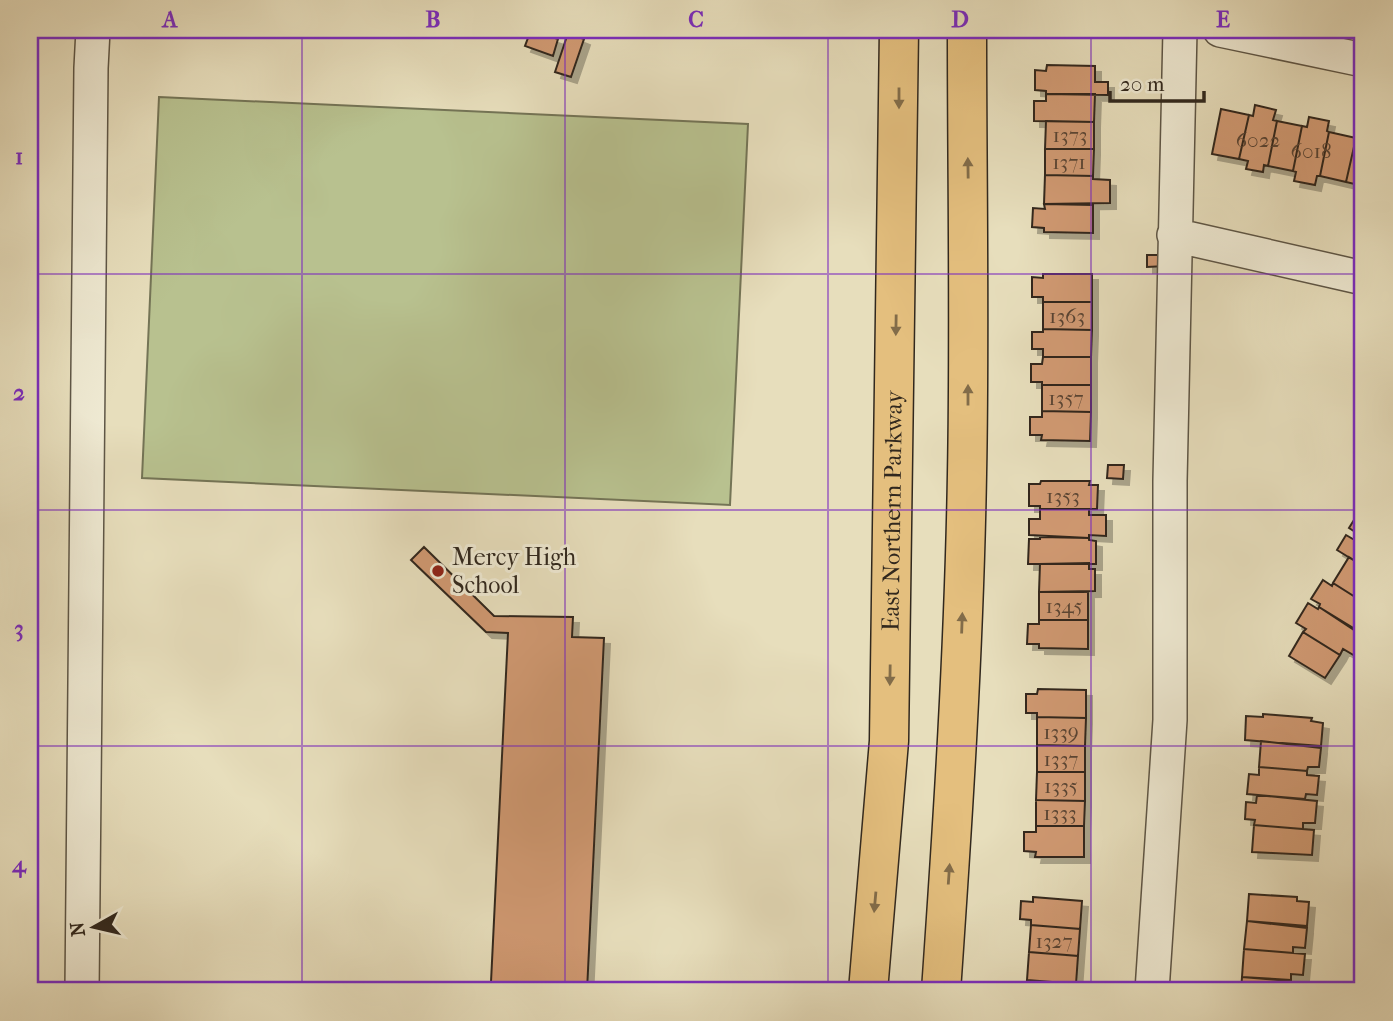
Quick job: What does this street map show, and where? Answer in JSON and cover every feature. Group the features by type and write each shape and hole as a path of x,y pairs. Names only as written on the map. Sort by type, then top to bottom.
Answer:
{"main road":[{"name":"East Northern Parkway","path":"868,991 889,741 899,30"},
{"path":"941,991 958,745 967,487 967,30"}],"street":[{"path":"82,991 90,82 93,30"},
{"path":"1152,991 1170,720 1174,235 1180,30"},
{"path":"1220,30 1363,60"},
{"path":"1174,235 1363,278"}],"green space":[{"path":"159,97 748,124 730,505 142,478"}],"building":[{"path":"531,30 558,39 553,56 525,46"},
{"path":"568,33 584,39 571,77 555,72"},
{"path":"1047,65 1095,66 1095,82 1108,82 1108,95 1046,94 1046,91 1035,90 1035,70 1046,71"},
{"path":"1046,94 1095,94 1094,122 1034,121 1034,101 1046,101"},
{"path":"1255,105 1276,110 1273,120 1277,121 1268,166 1264,165 1263,172 1246,169 1248,161 1239,159 1249,115 1253,116"},
{"path":"1221,109 1249,115 1239,159 1212,154"},
{"path":"1309,117 1329,121 1320,176 1317,176 1315,185 1294,181 1296,172 1293,171 1302,126 1307,127"},
{"path":"1046,121 1094,122 1094,149 1045,149"},
{"path":"1277,121 1302,126 1293,171 1268,166"},
{"path":"1329,132 1356,138 1346,182 1320,176"},
{"path":"1356,138 1363,139 1363,186 1346,182"},
{"path":"1045,149 1094,149 1093,176 1045,175"},
{"path":"1045,175 1093,176 1093,179 1110,180 1110,203 1044,204"},
{"path":"1044,204 1093,205 1093,233 1044,232 1044,228 1032,227 1033,208 1045,209"},
{"path":"1147,255 1166,255 1166,266 1147,267"},
{"path":"1043,274 1092,274 1092,302 1043,302 1043,297 1032,297 1032,277 1043,278"},
{"path":"1043,302 1092,302 1092,330 1043,329"},
{"path":"1043,329 1092,330 1091,357 1043,357 1043,349 1032,349 1032,332 1043,332"},
{"path":"1043,357 1091,357 1091,385 1042,385 1042,382 1031,382 1031,364 1042,364"},
{"path":"1042,385 1091,385 1091,412 1042,411"},
{"path":"1042,411 1091,412 1090,441 1041,440 1042,435 1030,435 1030,417 1042,417"},
{"path":"1108,465 1124,465 1123,479 1107,478"},
{"path":"1041,481 1090,481 1089,485 1098,485 1097,509 1040,509 1040,506 1029,506 1029,484 1040,484"},
{"path":"1040,509 1089,509 1089,515 1106,515 1106,536 1089,535 1089,538 1029,535 1029,519 1040,519"},
{"path":"1359,512 1363,514 1363,537 1349,528"},
{"path":"1346,535 1358,542 1363,537 1363,566 1337,550"},
{"path":"1089,538 1096,541 1096,564 1028,564 1029,539"},
{"path":"424,547 494,616 573,617 572,637 604,638 587,991 478,991 478,982 491,982 508,633 486,632 411,560"},
{"path":"1349,557 1363,566 1363,602 1333,583"},
{"path":"1089,563 1089,569 1095,569 1095,591 1039,592 1040,564"},
{"path":"1323,580 1332,586 1333,583 1363,602 1363,631 1319,607 1320,604 1311,599"},
{"path":"1039,592 1088,592 1088,620 1039,620"},
{"path":"1308,603 1318,609 1319,607 1363,636 1363,643 1355,656 1343,649 1340,655 1303,632 1306,629 1296,623"},
{"path":"1039,620 1088,620 1088,649 1039,648 1039,644 1027,644 1028,624 1039,624"},
{"path":"1303,632 1340,655 1325,678 1289,656"},
{"path":"1038,689 1086,690 1086,718 1037,717 1037,713 1026,713 1026,694 1037,694"},
{"path":"1263,714 1312,718 1311,721 1323,723 1321,746 1245,740 1246,716 1263,717"},
{"path":"1037,717 1086,718 1085,746 1037,745"},
{"path":"1261,741 1321,748 1319,767 1308,767 1307,771 1259,767"},
{"path":"1037,745 1085,746 1085,772 1037,772"},
{"path":"1259,767 1307,771 1307,775 1319,776 1317,795 1306,794 1305,799 1247,794 1249,774 1259,775"},
{"path":"1037,772 1085,772 1085,801 1036,800"},
{"path":"1257,795 1317,801 1315,823 1303,823 1303,829 1254,825 1255,820 1245,819 1246,802 1256,803"},
{"path":"1036,800 1085,801 1084,826 1036,826"},
{"path":"1254,825 1314,830 1312,855 1252,852"},
{"path":"1036,826 1084,826 1084,857 1035,857 1036,852 1024,851 1024,832 1036,832"},
{"path":"1249,894 1297,897 1297,901 1309,902 1307,926 1247,921"},
{"path":"1033,897 1082,901 1080,929 1031,925 1031,920 1020,919 1021,901 1033,902"},
{"path":"1247,921 1307,928 1305,948 1293,947 1293,953 1244,949"},
{"path":"1031,925 1080,929 1078,956 1029,952"},
{"path":"1244,949 1305,954 1303,975 1291,974 1291,980 1242,977"},
{"path":"1029,952 1078,956 1076,984 1027,980"},
{"path":"1242,977 1302,982 1302,991 1241,991"},
{"path":"1027,980 1076,984 1075,991 1026,991"}],"place":[{"name":"Mercy High School","path":"438,571"}]}
